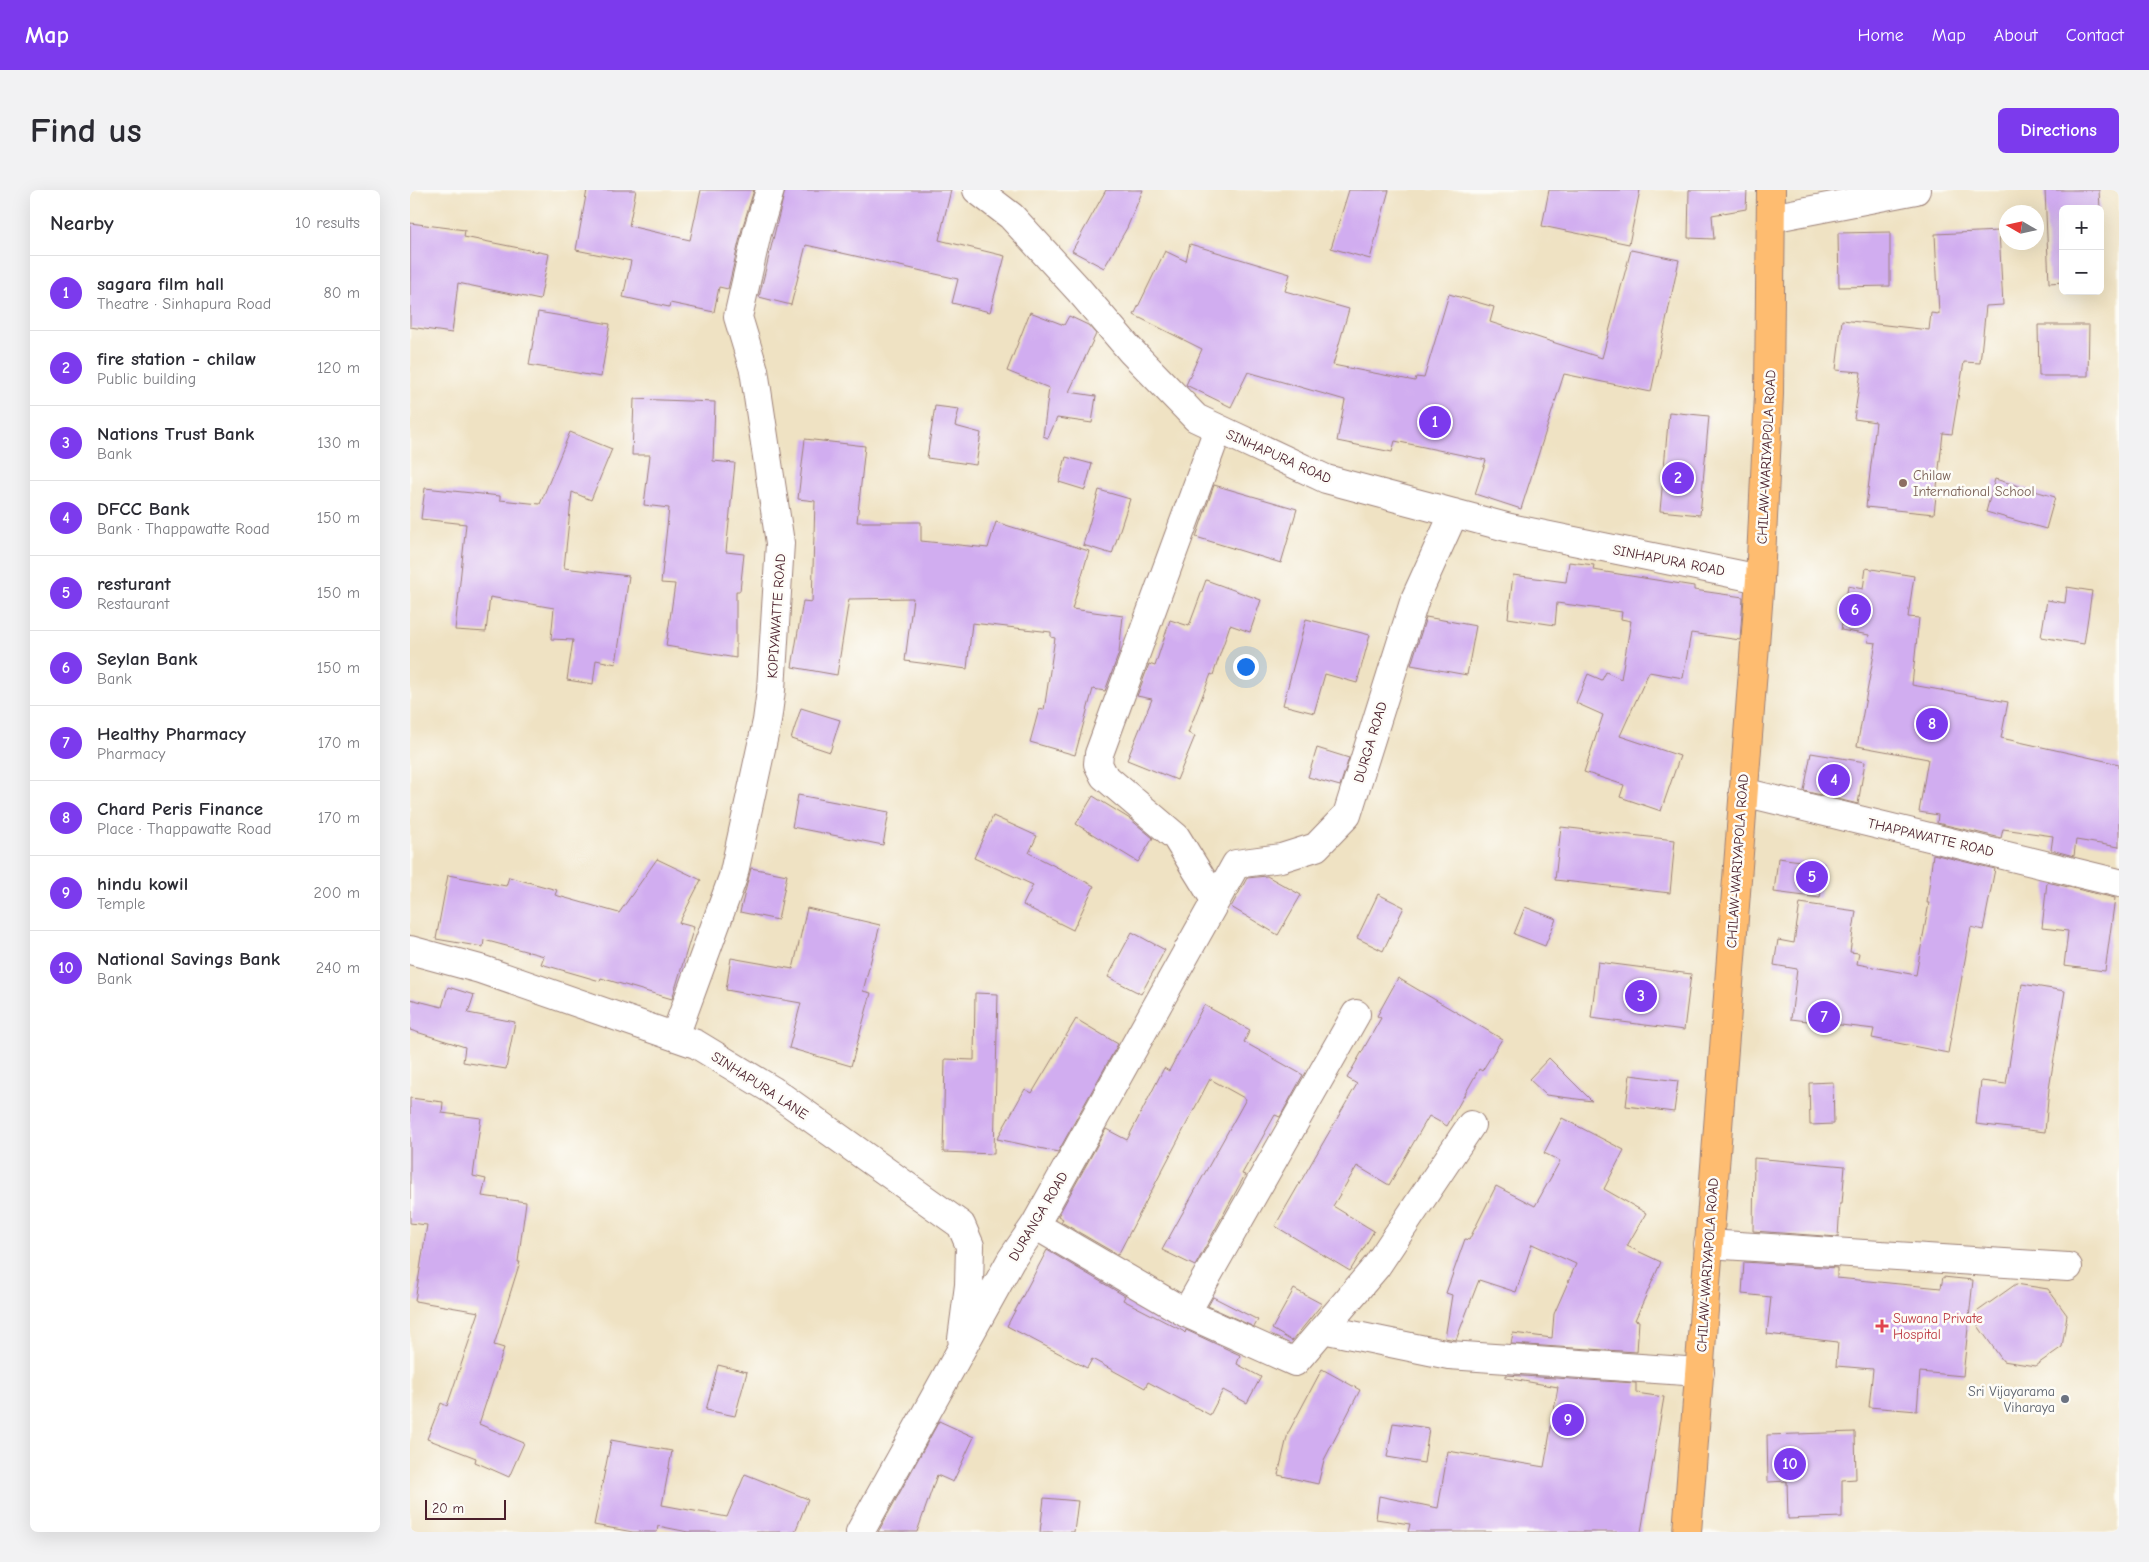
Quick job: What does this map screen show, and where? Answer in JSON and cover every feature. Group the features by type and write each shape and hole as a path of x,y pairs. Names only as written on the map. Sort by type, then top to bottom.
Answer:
{"main road":[{"name":"CHILAW-WARIYAPOLA ROAD","path":"1687,1532 1742,792 1760,578 1769,394 1771,190"}],"street":[{"name":"KOPIYAWATTE ROAD","path":"675,1036 733,877 767,721 771,690 780,543 754,370 738,317 757,233 770,190"},
{"name":"SINHAPURA ROAD","path":"977,190 1011,216 1078,289 1131,351 1196,418 1218,429 1326,479 1510,528 1760,578"},
{"path":"1771,218 1916,190"},
{"path":"1215,900 1176,837 1104,776 1098,764 1099,754 1218,429"},
{"name":"DURGA ROAD","path":"1215,900 1236,864 1282,858 1316,847 1347,814 1415,599 1454,513"},
{"name":"THAPPAWATTE ROAD","path":"1742,792 2119,883"},
{"name":"DURANGA ROAD","path":"860,1532 1011,1260 1035,1225 1215,900"},
{"name":"SINHAPURA LANE","path":"410,950 480,969 696,1044 772,1090 961,1225 970,1246 969,1285 960,1354"},
{"path":"1186,1313 1356,1014"},
{"path":"1035,1225 1186,1313 1295,1362 1376,1267 1471,1125"},
{"path":"1708,1244 2068,1267"},
{"path":"1324,1329 1449,1355 1700,1372"}],"building":[{"path":"587,190 636,190 629,226 690,240 701,190 754,190 742,229 728,289 719,287 714,312 670,303 669,307 623,297 631,261 576,250"},
{"path":"785,190 951,190 939,240 1005,256 990,312 952,303 958,279 806,245 791,305 759,297"},
{"path":"1106,190 1143,190 1127,228 1104,268 1072,251"},
{"path":"1349,190 1389,190 1370,259 1331,248"},
{"path":"1549,190 1640,190 1629,244 1542,226"},
{"path":"1689,190 1747,190 1746,209 1712,215 1714,239 1688,238"},
{"path":"2045,190 2099,190 2100,205 2059,205 2059,282 2049,283"},
{"path":"410,223 465,230 464,237 549,254 540,300 458,283 452,333 410,327"},
{"path":"1999,231 2003,305 1986,306 1980,363 1964,362 1952,434 1943,433 1934,514 1866,507 1876,422 1854,419 1861,372 1836,370 1842,320 1929,330 1931,313 1939,314 1935,234"},
{"path":"1890,232 1890,286 1839,287 1838,233"},
{"path":"1190,244 1290,274 1285,291 1349,309 1333,365 1415,381 1416,377 1424,378 1449,294 1494,307 1490,322 1602,358 1631,250 1679,260 1651,392 1564,374 1521,509 1475,494 1486,460 1395,441 1392,452 1337,441 1345,400 1248,372 1231,407 1186,385 1202,349 1134,315 1165,251 1186,261"},
{"path":"538,312 610,324 601,377 529,365"},
{"path":"1030,312 1064,325 1069,316 1088,325 1096,334 1069,392 1096,396 1092,423 1057,418 1048,438 1043,436 1049,388 1007,371"},
{"path":"2038,325 2089,325 2088,376 2039,376"},
{"path":"634,399 715,402 713,461 735,463 726,552 744,554 740,591 736,591 736,658 666,646 675,584 661,583 669,508 644,505 650,455 632,455"},
{"path":"935,406 959,409 955,426 981,433 976,465 927,458"},
{"path":"1669,412 1709,416 1700,515 1660,511"},
{"path":"570,432 612,449 591,500 572,492 564,568 629,576 616,664 596,660 593,684 567,680 573,640 551,639 554,608 490,597 486,632 455,630 466,524 421,519 425,488 500,496 500,500 540,504"},
{"path":"805,439 865,446 857,522 921,522 921,541 988,548 996,522 1089,551 1072,609 1123,616 1119,653 1105,691 1093,689 1075,755 1030,742 1039,709 1044,710 1055,638 1051,637 1051,632 972,623 967,669 905,661 913,598 849,599 837,675 792,667 803,601 812,602 815,501 798,499"},
{"path":"1066,457 1092,464 1085,490 1059,482"},
{"path":"1995,479 2055,497 2046,529 1986,512"},
{"path":"1214,485 1297,509 1281,563 1196,537"},
{"path":"1099,490 1130,499 1112,554 1083,545"},
{"path":"1569,562 1594,565 1593,570 1694,586 1694,590 1743,597 1740,640 1691,633 1683,678 1649,672 1620,736 1680,756 1661,811 1620,797 1624,785 1584,772 1603,715 1576,703 1588,674 1602,680 1606,672 1621,679 1631,621 1621,619 1622,612 1557,603 1555,625 1508,618 1513,575 1566,582"},
{"path":"1866,568 1914,576 1908,617 1919,618 1912,685 2008,702 2001,738 2119,764 2119,847 2076,840 2074,856 2051,850 2053,836 2003,829 2001,838 1937,823 1938,815 1919,812 1928,759 1857,746 1876,643 1868,642 1869,635 1841,630 1848,586 1863,589"},
{"path":"1206,580 1261,600 1250,632 1230,625 1213,675 1211,674 1188,733 1195,736 1177,780 1127,760 1152,699 1137,696 1149,664 1155,666 1170,620 1189,626"},
{"path":"2067,587 2092,591 2084,644 2041,637 2047,600 2065,603"},
{"path":"1426,617 1476,626 1467,675 1411,665"},
{"path":"1306,619 1370,635 1357,683 1325,674 1314,713 1283,705"},
{"path":"801,708 840,720 830,752 791,739"},
{"path":"1317,748 1349,758 1340,786 1308,777"},
{"path":"1811,753 1865,762 1858,804 1804,791"},
{"path":"798,795 889,812 883,845 792,827"},
{"path":"1093,796 1130,819 1153,838 1138,862 1076,824"},
{"path":"993,816 1037,836 1029,853 1094,886 1073,930 1023,905 1033,885 974,858"},
{"path":"1561,827 1675,840 1670,893 1555,880"},
{"path":"1933,854 1995,869 1983,930 1971,927 1948,1053 1872,1038 1874,1029 1791,1019 1797,969 1774,965 1778,940 1794,943 1800,903 1856,911 1850,952 1859,953 1857,964 1916,975 1929,903 1927,903"},
{"path":"1778,858 1824,864 1820,898 1774,892"},
{"path":"657,859 701,880 679,923 694,927 672,999 601,978 600,981 541,964 544,956 484,940 483,947 436,939 448,875 506,886 509,877 557,890 555,895 619,913"},
{"path":"751,868 787,875 778,920 740,912"},
{"path":"1267,876 1301,895 1278,935 1231,907 1247,878"},
{"path":"2047,882 2115,898 2105,971 2064,966 2068,931 2042,928"},
{"path":"1378,894 1404,907 1383,951 1357,938"},
{"path":"1525,907 1556,919 1545,946 1514,934"},
{"path":"807,908 880,925 863,991 871,993 851,1066 789,1048 801,1003 726,990 731,958 793,969"},
{"path":"1132,932 1165,950 1141,994 1108,977"},
{"path":"1598,962 1691,974 1684,1030 1591,1018"},
{"path":"1398,978 1502,1039 1482,1071 1479,1069 1447,1126 1429,1116 1389,1185 1357,1166 1333,1206 1374,1231 1350,1271 1275,1226 1357,1084 1347,1078 1381,1018 1377,1016"},
{"path":"2022,984 2065,991 2049,1089 2045,1132 1976,1124 1981,1081 2006,1084"},
{"path":"448,987 474,995 468,1013 515,1022 506,1069 463,1062 465,1047 410,1030 410,999 442,1007"},
{"path":"975,993 998,994 994,1154 943,1152 945,1059 974,1060"},
{"path":"1204,1005 1250,1030 1244,1042 1303,1075 1280,1117 1275,1115 1242,1174 1245,1175 1195,1266 1162,1250 1246,1099 1210,1079 1118,1255 1061,1222 1063,1219 1058,1216 1106,1129 1127,1140 1164,1068 1169,1071"},
{"path":"1076,1019 1118,1044 1058,1152 997,1139 1025,1089 1032,1093"},
{"path":"1549,1058 1592,1101 1546,1095 1529,1079"},
{"path":"1630,1075 1678,1081 1674,1112 1626,1106"},
{"path":"1833,1082 1834,1124 1810,1125 1809,1083"},
{"path":"410,1098 443,1102 442,1113 481,1118 473,1176 486,1179 482,1196 526,1202 518,1262 520,1262 494,1345 504,1348 479,1424 524,1443 509,1477 475,1462 476,1458 427,1439 441,1403 447,1406 479,1312 415,1301 427,1225 410,1223"},
{"path":"1562,1118 1624,1150 1604,1189 1646,1213 1627,1246 1661,1262 1635,1320 1639,1321 1637,1352 1511,1344 1513,1333 1552,1338 1554,1314 1576,1264 1532,1244 1516,1292 1479,1280 1456,1340 1445,1338 1452,1295 1446,1293 1465,1239 1469,1240 1496,1186 1535,1206 1560,1161 1544,1153"},
{"path":"1754,1158 1845,1166 1838,1237 1753,1231"},
{"path":"1047,1250 1125,1296 1123,1300 1185,1333 1186,1330 1240,1355 1237,1364 1261,1377 1247,1403 1223,1390 1210,1415 1148,1382 1145,1388 1092,1359 1087,1368 1007,1326"},
{"path":"1744,1262 1837,1268 1837,1278 1941,1288 1943,1277 1973,1280 1963,1376 1920,1372 1917,1411 1869,1407 1873,1369 1836,1366 1838,1342 1767,1334 1771,1297 1742,1294"},
{"path":"2016,1284 2048,1289 2067,1315 2062,1347 2035,1366 2003,1361 1971,1316"},
{"path":"1294,1289 1322,1304 1292,1341 1272,1329"},
{"path":"1213,1297 1258,1320 1254,1327 1208,1306"},
{"path":"718,1365 747,1372 735,1416 706,1410"},
{"path":"1322,1369 1360,1390 1324,1460 1318,1484 1278,1475 1288,1433"},
{"path":"1506,1375 1636,1383 1636,1393 1664,1397 1641,1532 1408,1532 1410,1524 1376,1519 1379,1496 1438,1508 1448,1451 1544,1467 1558,1387 1506,1378"},
{"path":"939,1421 974,1437 953,1482 937,1475 917,1532 878,1532"},
{"path":"1393,1423 1429,1428 1424,1463 1387,1457"},
{"path":"1855,1432 1856,1479 1842,1480 1842,1517 1788,1519 1787,1481 1768,1482 1767,1435"},
{"path":"611,1440 672,1451 662,1505 727,1517 745,1474 808,1499 795,1532 688,1532 658,1526 657,1532 633,1532 594,1525"},
{"path":"1044,1498 1078,1501 1074,1532 1040,1532"}],"place":[{"name":"sagara film hall","path":"1435,422"},
{"name":"fire station - chilaw","path":"1678,478"},
{"name":"Chilaw International School","path":"1903,483"},
{"name":"Seylan Bank","path":"1855,610"},
{"name":"Chard Peris Finance","path":"1932,724"},
{"name":"DFCC Bank","path":"1834,780"},
{"name":"resturant","path":"1812,877"},
{"name":"Nations Trust Bank","path":"1641,996"},
{"name":"Healthy Pharmacy","path":"1824,1017"},
{"name":"Suwana Private Hospital","path":"1882,1326"},
{"name":"Sri Vijayarama Viharaya","path":"2065,1399"},
{"name":"hindu kowil","path":"1568,1420"},
{"name":"National Savings Bank","path":"1790,1464"}]}
